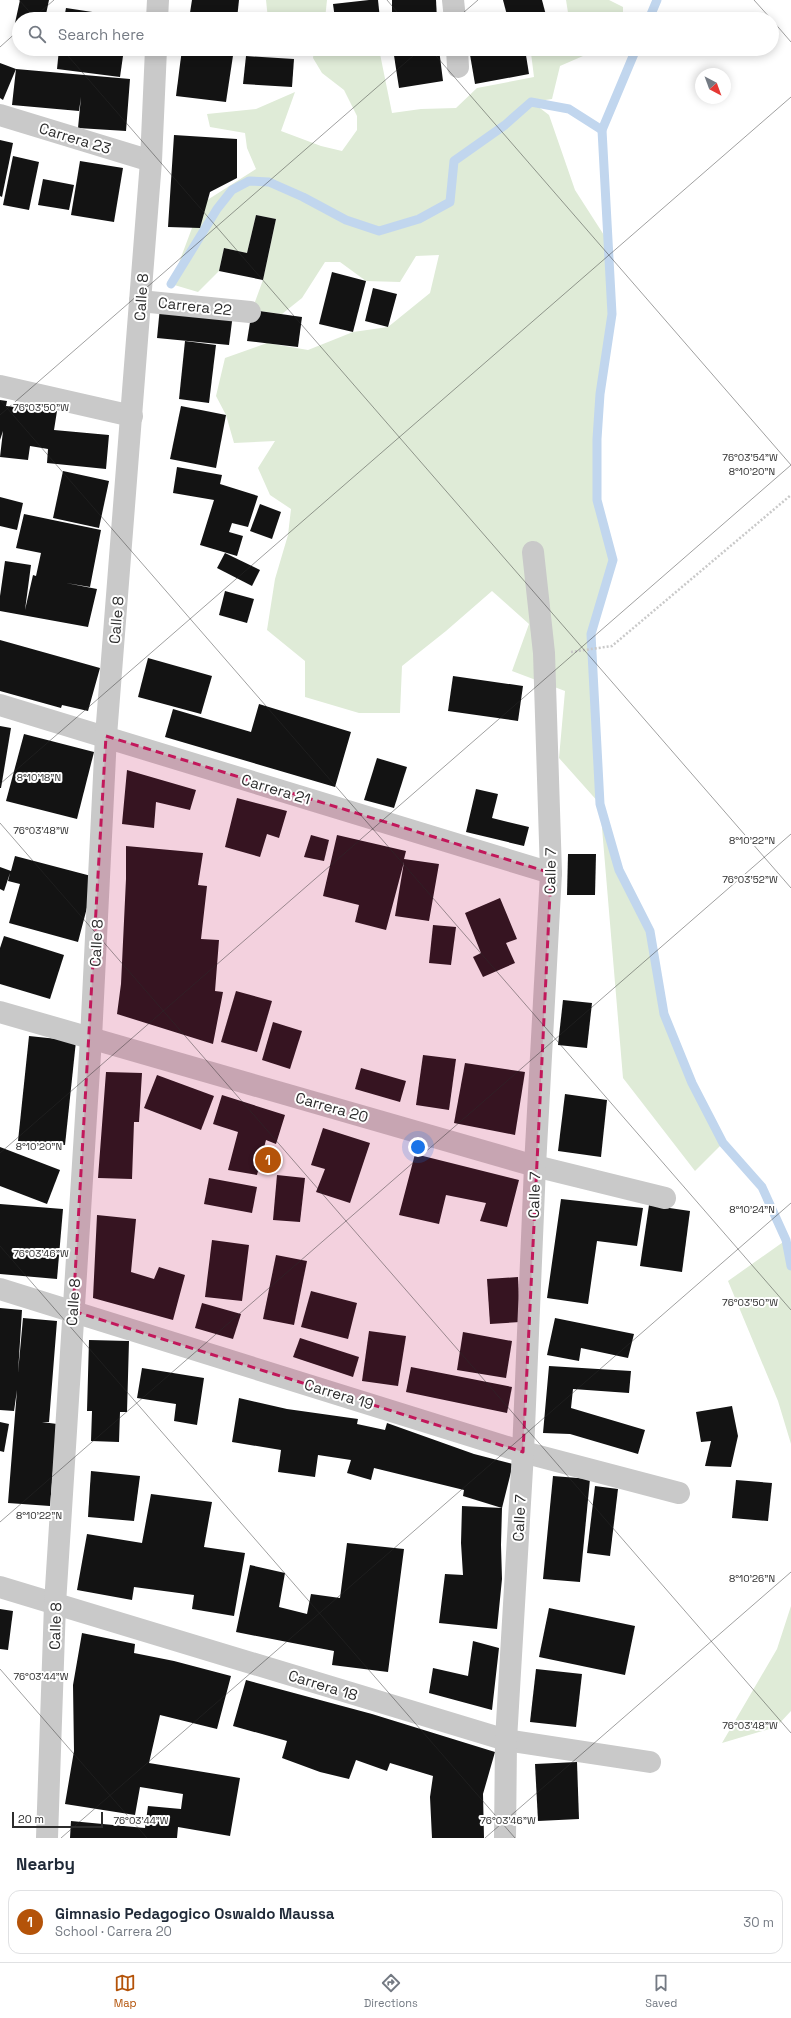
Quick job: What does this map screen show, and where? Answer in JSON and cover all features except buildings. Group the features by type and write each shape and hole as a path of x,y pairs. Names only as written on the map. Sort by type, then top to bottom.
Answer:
{"street":[{"path":"157,12 158,0"},
{"path":"453,0 454,12"},
{"name":"Calle 8","path":"47,1838 55,1604 91,1038 106,736 151,161 156,56"},
{"name":"Carrera 23","path":"0,115 151,161"},
{"name":"Carrera 22","path":"140,301 250,312"},
{"path":"0,386 132,416"},
{"name":"Calle 7","path":"505,1838 506,1740 523,1452 535,1166 551,873 544,653 533,552"},
{"name":"Carrera 21","path":"0,705 106,736 551,873"},
{"name":"Carrera 20","path":"0,1012 535,1166 665,1198"},
{"name":"Carrera 19","path":"0,1289 523,1452 679,1493"},
{"name":"Carrera 18","path":"0,1587 506,1740 650,1762"}],"path":[{"path":"571,652 612,646 791,495"}],"highlighted area":[{"path":"106,736 551,873 523,1452 73,1311"}],"green space":[{"path":"266,0 327,0 326,12 267,12"},
{"path":"566,0 609,0 623,7 623,12 568,12"},
{"path":"313,56 380,56 392,113 421,109 456,108 477,88 534,77 531,56 583,56 560,66 552,99 532,102 549,115 575,190 609,243 612,314 600,394 597,439 597,500 613,560 591,634 600,804 559,758 565,691 512,671 529,624 492,591 446,631 402,666 400,713 359,713 305,697 305,661 267,630 275,579 288,535 291,509 270,495 258,468 275,441 234,443 226,415 216,396 225,358 267,343 308,350 353,332 388,327 430,293 439,255 416,256 400,282 366,281 340,262 325,262 302,298 282,314 252,310 263,280 276,219 256,215 247,253 224,248 219,271 198,292 171,284 201,204 256,169 247,148 245,133 210,127 207,114 256,109 295,92 281,131 321,146 342,151 357,130 357,116 344,90 322,73"},
{"path":"600,804 619,870 650,931 664,1014 692,1083 723,1143 695,1171 623,1078"},
{"path":"786,1240 791,1266 791,1444 778,1401 728,1281"},
{"path":"791,1606 791,1711 776,1727 722,1743 777,1649"}],"waterway":[{"path":"652,12 657,0"},
{"path":"633,56 602,130 612,314 600,394 597,439 597,500 613,560 591,634 600,804 619,870 650,931 664,1014 692,1083 723,1143 762,1187 786,1240 791,1266"},
{"path":"171,284 217,209 232,190 249,181 269,182 303,197 346,220 379,231 419,219 450,202 454,161 505,125 531,102 569,109 602,130"}],"place":[{"name":"Gimnasio Pedagogico Oswaldo Maussa","path":"268,1160"}]}
